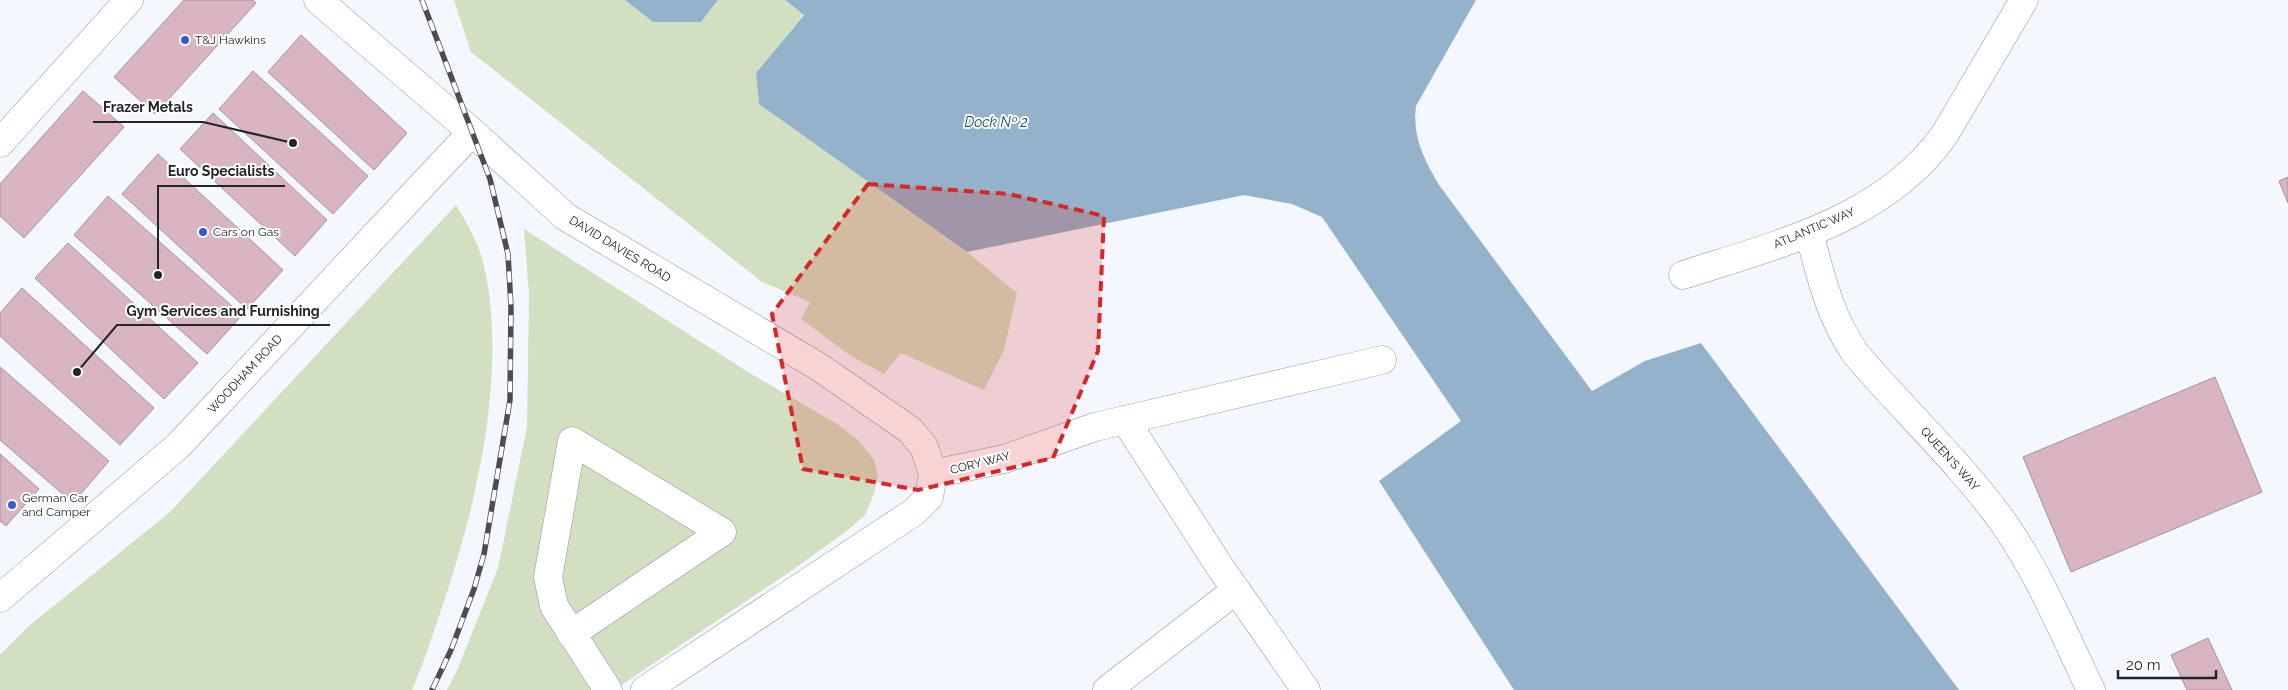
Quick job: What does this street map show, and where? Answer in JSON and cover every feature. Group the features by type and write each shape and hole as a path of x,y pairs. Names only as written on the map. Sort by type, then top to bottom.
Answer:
{"street":[{"path":"0,144 129,0"},
{"name":"DAVID DAVIES ROAD","path":"318,0 472,132 566,217 819,367 910,430 924,448 933,474"},
{"name":"ATLANTIC WAY","path":"1683,276 1809,233 1856,211 1887,192 1930,156 2024,0"},
{"name":"WOODHAM ROAD","path":"0,598 178,446 472,132"},
{"name":"QUEEN'S WAY","path":"1809,233 1829,305 1839,328 1861,361 1983,496 2004,523 2041,588 2091,690"},
{"name":"CORY WAY","path":"645,690 914,512 929,497 933,474 1004,459 1094,427 1382,360"},
{"path":"1125,420 1236,590 1306,690"},
{"path":"571,634 722,532 572,441 548,577 554,606 571,634 608,690"},
{"path":"1107,690 1236,590"}],"highlighted area":[{"path":"868,184 1009,194 1104,216 1098,351 1053,458 918,490 803,469 772,314"}],"green space":[{"path":"454,0 625,0 653,22 701,22 718,0 785,0 804,14 756,73 759,104 967,252 1017,293 1004,350 984,390 901,353 884,374 851,356 801,319 810,302 762,282 471,52"},
{"path":"456,205 473,234 484,266 491,308 490,398 484,445 464,536 423,664 412,690 0,690 0,655 30,625 170,512"},
{"path":"524,229 748,372 837,424 858,440 874,460 878,476 874,494 865,515 848,530 794,569 614,690 447,690 456,673 498,568 527,427 529,295"}],"water":[{"path":"625,0 718,0 701,22 653,22"},
{"name":"Dock Nº 2","path":"785,0 1476,0 1416,106 1415,117 1420,147 1439,185 1592,391 1645,361 1701,343 1959,690 1514,690 1379,481 1461,421 1322,217 1292,204 1244,195 967,252 759,104 756,73 804,15"}],"building":[{"name":"T&J Hawkins","path":"184,0 253,0 256,3 155,114 114,77"},
{"path":"301,35 407,133 374,170 268,72"},
{"path":"253,71 368,176 333,214 219,109"},
{"path":"83,91 124,127 24,238 0,216 0,184"},
{"path":"213,113 327,220 295,256 180,149"},
{"name":"Cars on Gas","path":"158,154 283,270 247,309 122,194"},
{"path":"2288,177 2288,203 2279,181"},
{"path":"108,196 242,315 207,354 74,235"},
{"path":"68,243 198,363 164,399 35,278"},
{"path":"22,288 154,408 120,445 0,336 0,313"},
{"path":"0,367 109,461 73,503 0,440"},
{"path":"2215,377 2262,492 2071,572 2023,457"},
{"name":"German Car and Camper","path":"0,454 39,489 6,526 0,521"},
{"path":"2208,638 2232,690 2187,690 2171,655"}],"railway":[{"path":"422,0 490,179 508,254 511,307 510,400 484,554 474,589 451,650 432,690"}],"place":[{"name":"T&J Hawkins","path":"185,40"},
{"name":"Frazer Metals","path":"293,143"},
{"name":"Cars on Gas","path":"203,232"},
{"name":"Euro Specialists","path":"158,275"},
{"name":"Gym Services and Furnishing","path":"77,372"},
{"name":"German Car and Camper","path":"12,505"}]}
